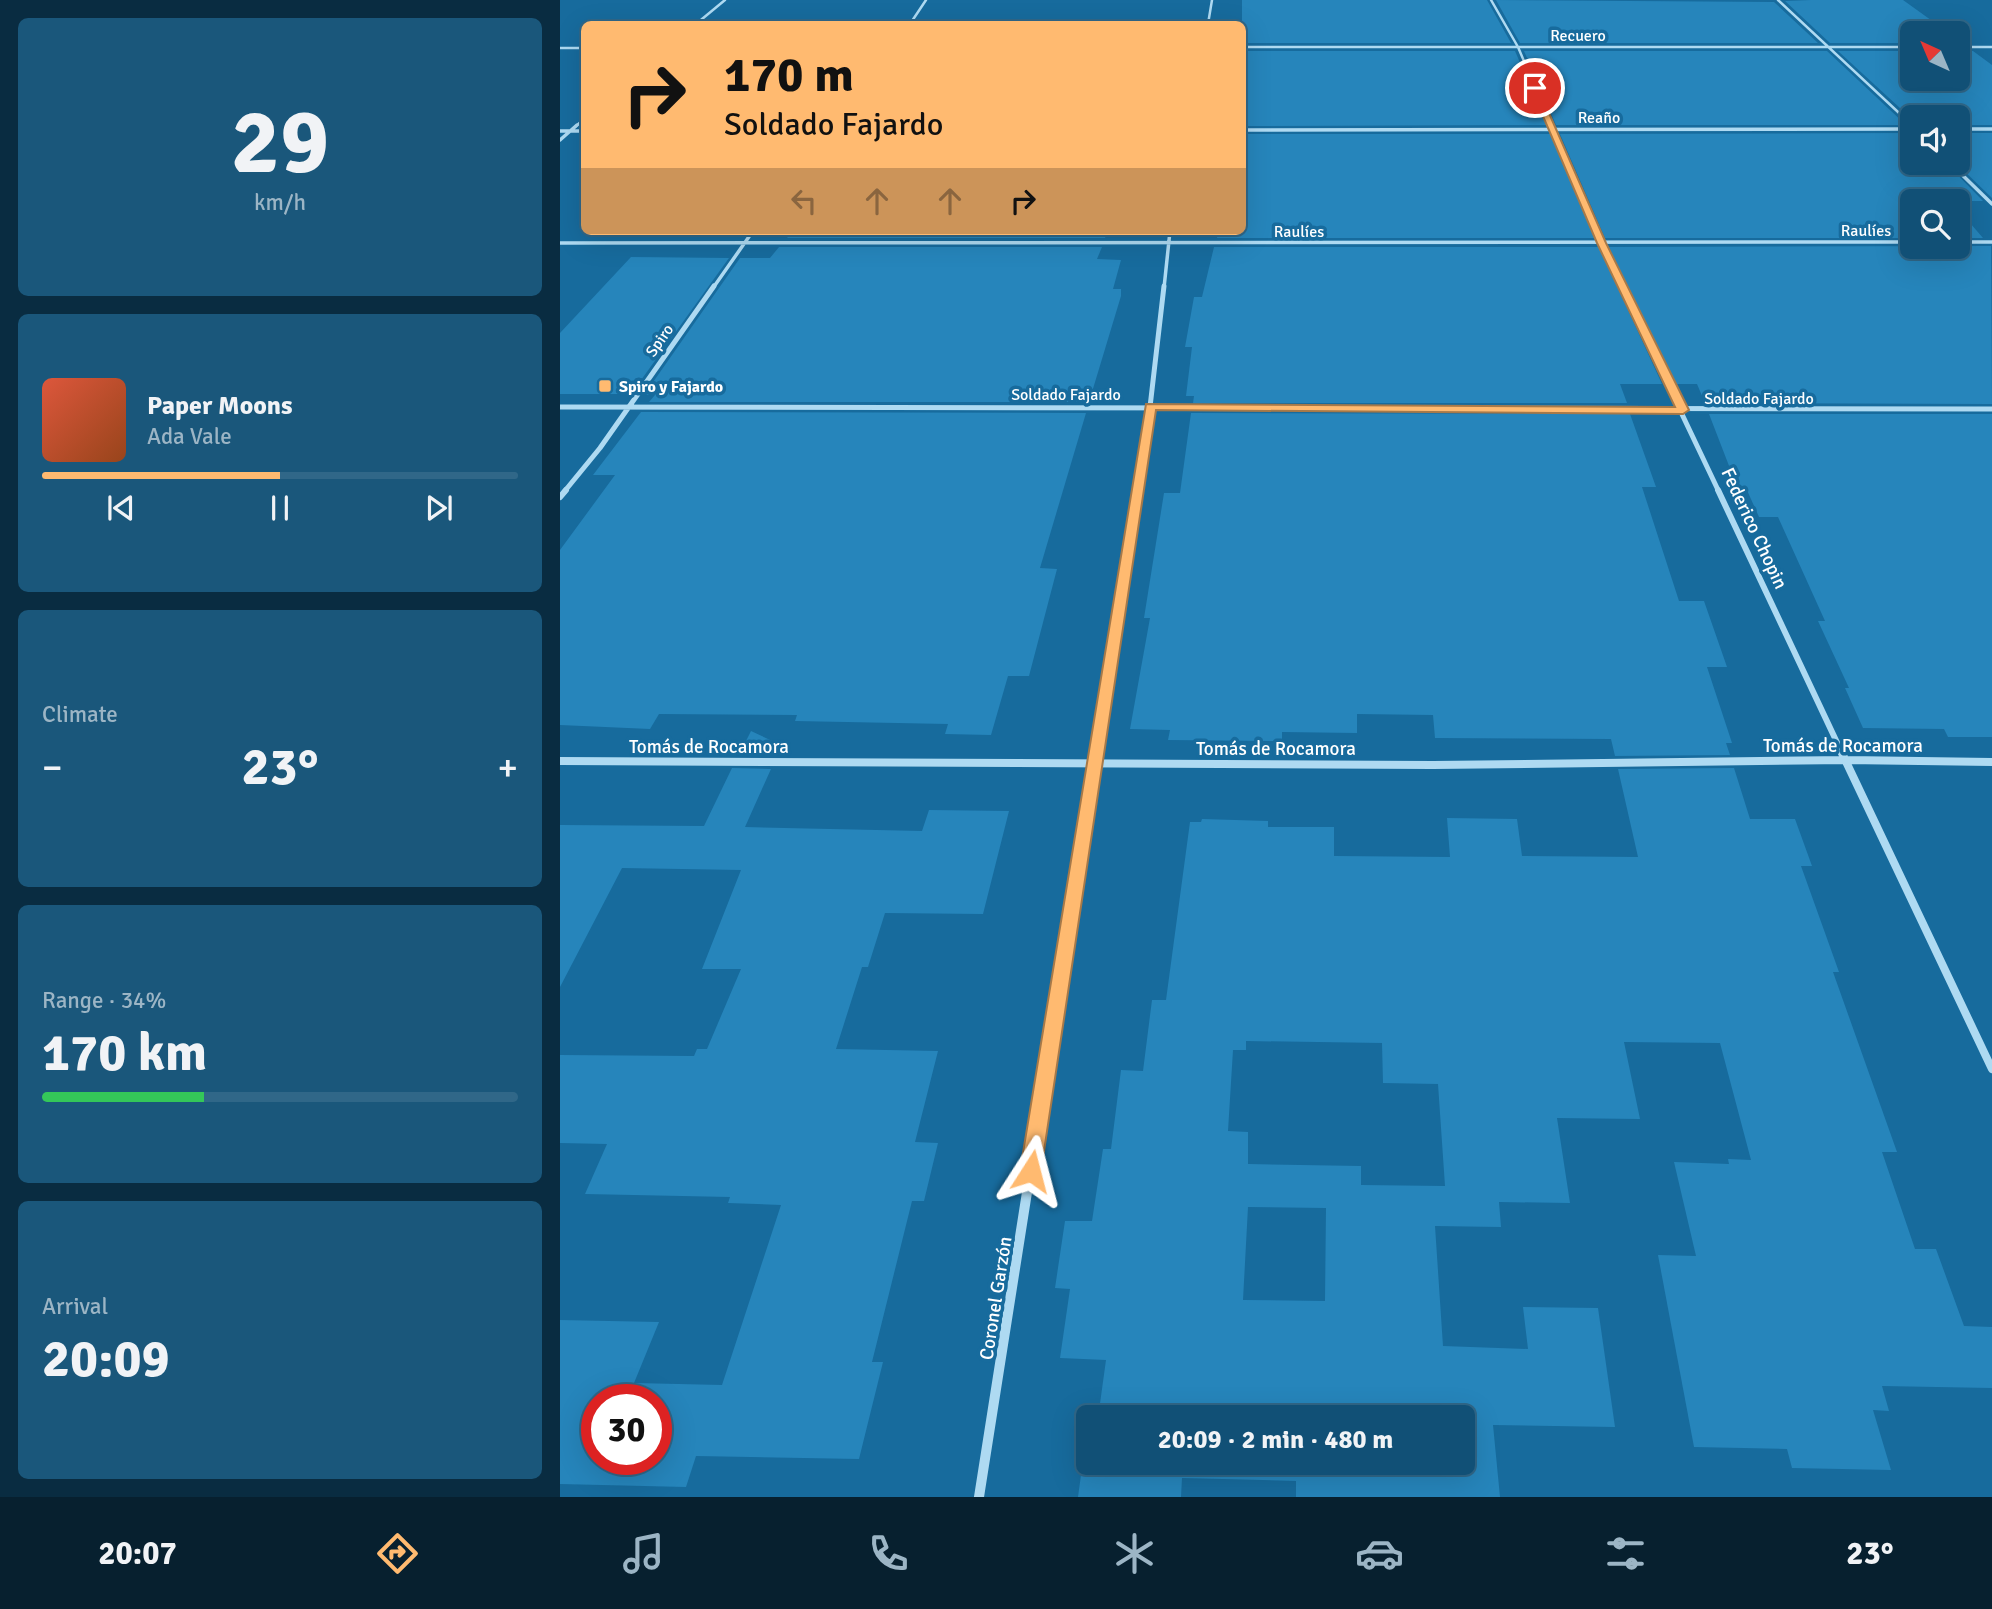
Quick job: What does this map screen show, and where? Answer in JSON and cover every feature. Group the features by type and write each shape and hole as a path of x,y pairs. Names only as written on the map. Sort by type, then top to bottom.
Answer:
{"street":[{"path":"700,21 725,0"},
{"path":"912,21 926,0"},
{"path":"1208,21 1212,0"},
{"name":"Federico Chopin","path":"1492,0 1518,47 1601,243 1683,410 1992,1069"},
{"path":"1778,0 1900,116"},
{"name":"Recuero","path":"1246,47 1900,47"},
{"path":"1970,47 1992,47"},
{"path":"560,48 581,48"},
{"path":"560,140 581,122"},
{"name":"Reaño","path":"1246,130 1900,128"},
{"path":"1970,129 1992,129"},
{"path":"560,131 581,131"},
{"path":"1962,175 1992,204"},
{"name":"Spiro","path":"560,497 600,447 750,235"},
{"name":"Coronel Garzón","path":"979,1497 1150,407 1169,235"},
{"name":"Raulíes","path":"560,243 1900,242"},
{"path":"1970,242 1992,242"},
{"name":"Soldado Fajardo","path":"560,407 1992,409"},
{"name":"Tomás de Rocamora","path":"560,761 1433,765 1847,760 1992,762"}],"building":[{"path":"1242,0 1487,0 1511,43 1246,43 1246,21 1242,21"},
{"path":"1496,0 1774,2 1818,43 1520,43"},
{"path":"1903,0 1932,21 1900,21 1900,43 1830,43 1785,1"},
{"path":"1246,51 1515,51 1547,125 1246,126"},
{"path":"1524,51 1827,51 1900,119 1900,125 1556,125"},
{"path":"1838,51 1900,51 1900,91 1970,91 1970,51 1992,65 1992,125 1970,125 1970,105 1900,105 1900,108"},
{"path":"1900,133 1900,175 1958,175 1983,201 1970,201 1970,189 1900,189 1900,238 1605,238 1560,134"},
{"path":"1970,133 1992,133 1992,198 1968,175"},
{"path":"1246,134 1550,134 1595,238 1217,238 1217,235 1246,235"},
{"path":"1970,223 1983,238 1970,238"},
{"path":"790,235 1106,235 1105,238 787,238"},
{"path":"1900,246 1900,259 1970,259 1970,246 1991,246 1992,404 1705,403 1697,384 1673,384 1609,247"},
{"path":"779,247 1102,247 1097,259 1121,260 1113,289 1121,289 1121,296 1089,402 649,402 655,395 644,395 740,258 770,258"},
{"path":"1214,247 1599,247 1662,384 1620,384 1627,403 1193,403 1194,396 1186,396 1192,347 1185,347 1194,297 1202,297"},
{"path":"631,257 729,258 631,394 560,394 560,333"},
{"path":"641,412 1086,413 1040,568 1057,569 1029,676 1008,676 991,735 945,734 948,724 795,721 797,715 659,714 650,729 560,725 560,550 615,475 593,475"},
{"path":"1191,413 1630,414 1656,487 1642,487 1679,601 1704,601 1727,667 1707,667 1732,743 1726,743 1730,755 1615,756 1611,739 1435,738 1433,715 1357,714 1357,733 1282,732 1282,741 1168,740 1170,730 1130,729 1150,618 1144,618 1164,493 1180,493"},
{"path":"1709,414 1992,414 1992,737 1948,737 1944,729 1863,728 1845,688 1849,688 1818,621 1825,621 1778,517 1759,517 1746,488 1740,488 1731,471"},
{"path":"751,731 781,745 777,755 739,755"},
{"path":"732,768 771,769 745,827 922,831 929,810 1009,811 983,914 885,913 868,967 862,967 836,1049 938,1051 915,1142 938,1143 924,1201 912,1201 872,1362 883,1362 859,1459 696,1456 686,1487 560,1484 560,1320 659,1322 634,1383 722,1385 781,1205 728,1203 730,1197 585,1194 607,1144 560,1143 560,1055 694,1056 697,1049 707,1049 741,969 702,969 741,870 622,868 560,987 560,825 704,826"},
{"path":"1734,768 1750,819 1795,819 1812,866 1801,866 1839,972 1833,972 1897,1152 1882,1152 1915,1249 1936,1249 1964,1326 1992,1327 1992,1388 1882,1386 1889,1411 1873,1410 1891,1470 1792,1468 1787,1449 1694,1447 1658,1255 1696,1256 1674,1162 1729,1164 1728,1159 1751,1160 1720,1043 1624,1042 1640,1119 1557,1118 1570,1203 1499,1202 1501,1227 1435,1226 1443,1346 1528,1349 1523,1307 1598,1308 1615,1427 1493,1425 1500,1497 1296,1497 1296,1481 1182,1478 1181,1497 1078,1497 1081,1475 1475,1475 1475,1405 1100,1405 1106,1360 1060,1358 1070,1289 1055,1288 1065,1221 1092,1221 1103,1149 1111,1149 1121,1070 1143,1071 1152,1000 1166,1000 1190,822 1201,822 1202,819 1268,821 1268,827 1334,827 1334,856 1450,857 1447,818 1517,819 1522,856 1638,857 1618,769","holes":["1246,1041 1382,1043 1383,1083 1438,1084 1445,1186 1361,1185 1361,1166 1248,1164 1248,1132 1228,1131 1233,1050 1246,1050","1248,1207 1326,1208 1325,1301 1243,1300"]}],"place":[{"name":"Spiro y Fajardo","path":"605,386"}],"route":[{"path":"1031,1171 1150,407 1683,410 1601,243 1535,88"}]}
